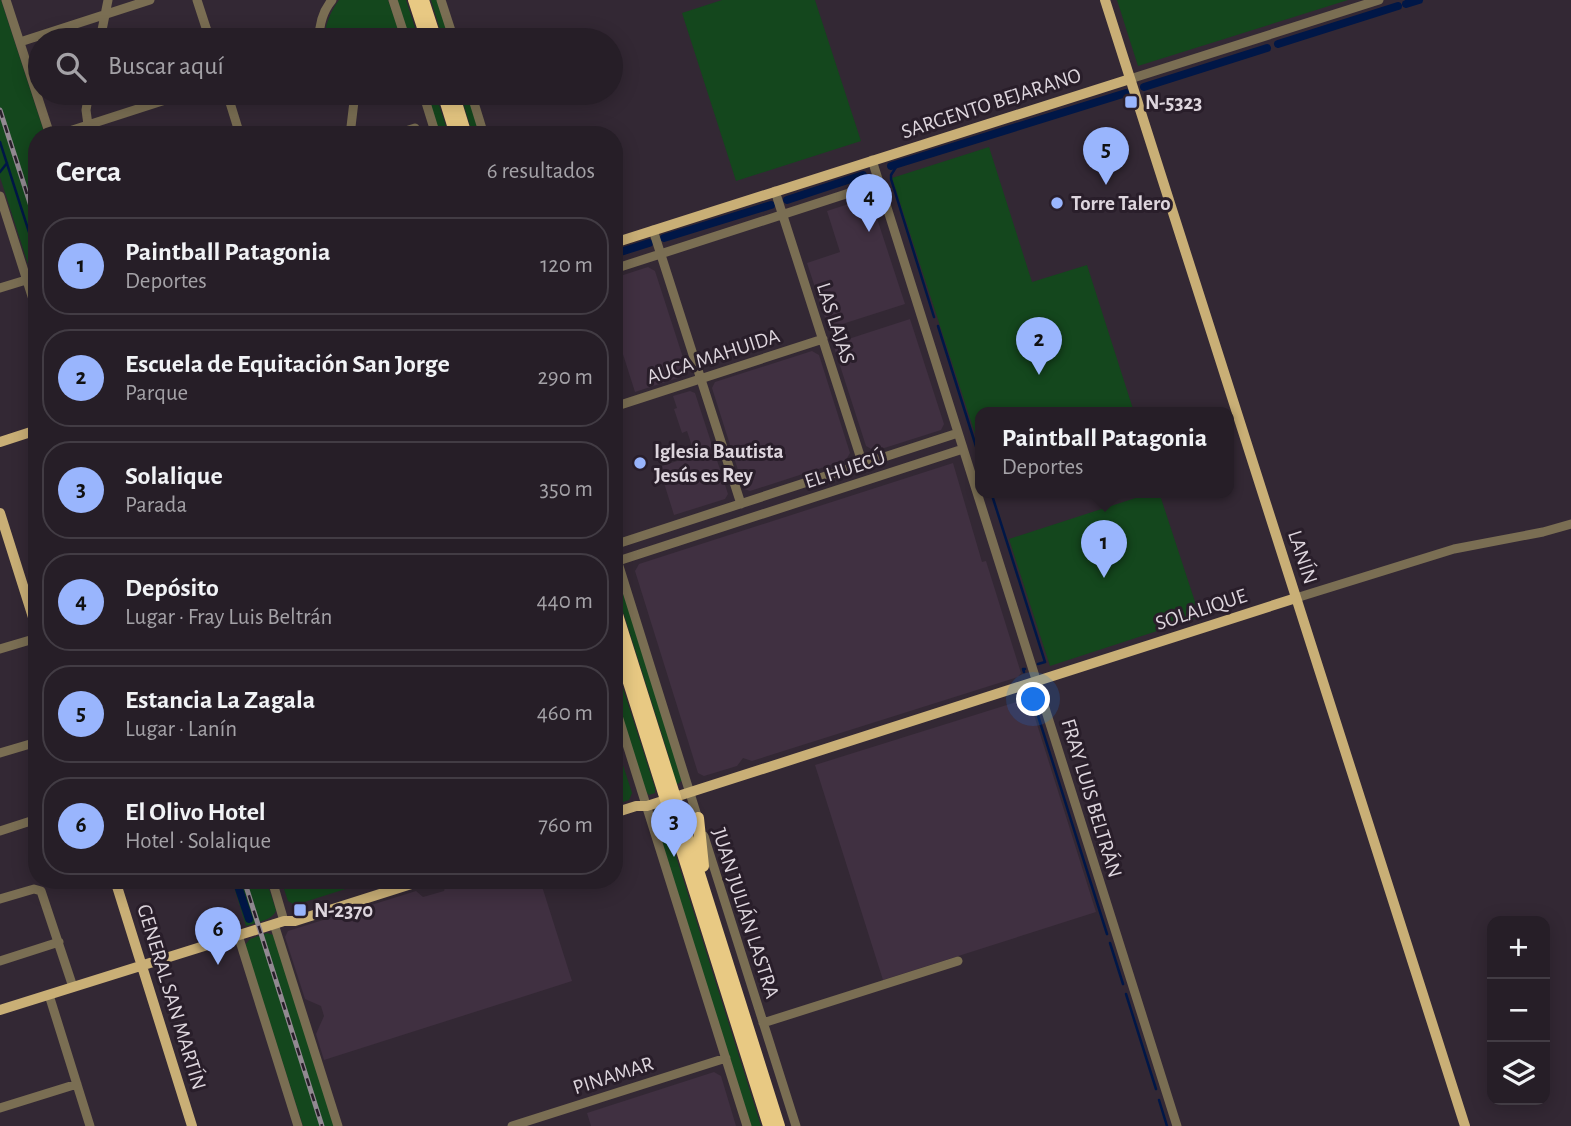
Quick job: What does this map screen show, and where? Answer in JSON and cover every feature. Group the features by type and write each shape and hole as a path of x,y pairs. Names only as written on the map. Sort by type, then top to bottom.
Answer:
{"highway":[{"path":"414,0 423,28"},
{"path":"423,0 432,28"},
{"path":"447,105 453,126"},
{"path":"457,105 463,126"},
{"path":"623,635 769,1126"},
{"path":"623,661 709,905 779,1126"},
{"path":"698,818 709,905"}],"main road":[{"name":"LANÍN","path":"1105,0 1465,1126"},
{"name":"SARGENTO BEJARANO","path":"623,240 1130,79"},
{"path":"0,442 28,433"},
{"path":"1,517 28,602"},
{"name":"SOLALIQUE","path":"623,817 671,798 1296,598"},
{"name":"SOLALIQUE","path":"623,810 647,806"},
{"name":"GENERAL SAN MARTÍN","path":"118,889 192,1126"},
{"path":"0,1010 279,922 292,914 372,889"},
{"path":"279,922 295,921 396,889"}],"street":[{"path":"6,0 28,67"},
{"path":"102,28 108,0"},
{"path":"62,28 150,0"},
{"path":"197,0 206,28"},
{"path":"320,28 324,11 332,0"},
{"path":"393,0 402,28"},
{"path":"441,0 450,28"},
{"name":"SARGENTO BEJARANO","path":"1130,79 1380,0"},
{"path":"20,42 28,39"},
{"path":"40,105 47,126"},
{"path":"87,105 88,125"},
{"path":"85,126 150,105"},
{"path":"231,105 237,126"},
{"path":"351,126 354,105"},
{"path":"427,105 433,126"},
{"path":"475,105 481,126"},
{"name":"FRAY LUIS BELTRÁN","path":"872,160 975,487"},
{"path":"623,266 880,183"},
{"name":"LAS LAJAS","path":"775,191 863,465"},
{"path":"0,196 28,286"},
{"path":"653,230 741,504"},
{"path":"0,288 26,280"},
{"name":"AUCA MAHUIDA","path":"623,404 822,339"},
{"name":"EL HUECÚ","path":"623,545 958,433"},
{"name":"EL HUECÚ","path":"623,559 963,449"},
{"name":"FRAY LUIS BELTRÁN","path":"979,498 1177,1126"},
{"name":"SOLALIQUE","path":"1296,598 1454,549 1571,524"},
{"name":"JUAN JULIÁN LASTRA","path":"623,577 796,1126"},
{"path":"0,649 28,641"},
{"path":"623,731 747,1126"},
{"path":"0,753 28,745"},
{"path":"0,831 28,822"},
{"path":"0,899 32,889 40,890 73,987"},
{"path":"274,889 279,922 338,1126"},
{"path":"238,935 298,1126"},
{"path":"0,961 59,942"},
{"path":"763,1023 958,961"},
{"path":"49,995 90,1126"},
{"name":"PINAMAR","path":"512,1126 726,1058"},
{"path":"0,1108 77,1084"},
{"path":"549,1114 553,1126"}],"shaded area":[{"path":"870,197 905,304 833,327 827,324 807,263 840,252 827,211"},
{"path":"648,267 655,271 687,370 684,376 635,392 623,354 623,275"},
{"path":"910,319 944,424 941,430 875,451 866,446 833,344"},
{"path":"812,351 819,355 850,453 846,460 750,491 744,489 712,388 715,382"},
{"path":"690,391 695,393 728,494 725,499 674,515 659,467 695,455 687,431 682,433 674,409 677,408 673,396"},
{"path":"953,463 982,562 986,561 1021,673 1018,677 752,761 743,758 737,766 704,776 698,773 635,571 639,564"},
{"path":"1026,699 1030,702 1096,912 883,980 815,765"},
{"path":"543,889 572,981 324,1060 316,1034 324,1016 321,1006 305,999 285,937 288,931 416,891 423,897 444,891"},
{"path":"714,1072 721,1076 736,1126 591,1126 587,1113"}],"green space":[{"path":"1,0 28,83 28,105 35,105 42,126 28,126 28,264 0,177"},
{"path":"339,0 388,0 398,28 326,28"},
{"path":"397,0 406,0 415,28 406,28"},
{"path":"431,0 437,0 446,28 439,28"},
{"path":"722,0 815,0 861,141 736,181 682,13"},
{"path":"1117,0 1348,0 1138,66"},
{"path":"430,105 439,105 446,126 437,126"},
{"path":"464,105 471,105 477,126 470,126"},
{"path":"989,147 1032,282 1087,265 1132,407 975,407 975,434 892,178"},
{"path":"1135,498 1161,498 1200,617 1050,666 1009,539"},
{"path":"623,590 683,779 678,784 675,783 668,764 670,760 623,611"},
{"path":"623,688 655,788 655,793 649,795 645,791 623,721"},
{"path":"623,765 632,793 629,800 623,802"},
{"path":"655,808 664,808 670,825 668,831 761,1126 751,1126 653,814"},
{"path":"235,889 269,889 276,910 274,914 268,919 246,926"},
{"path":"284,889 346,889 295,905 288,901"},
{"path":"267,933 273,935 335,1126 303,1126 246,948 250,939"}],"waterway":[{"path":"1406,4 1419,0"},
{"path":"1278,44 1398,6"},
{"path":"1144,87 1267,48"},
{"path":"891,166 1126,93"},
{"path":"0,142 28,229"},
{"path":"0,172 7,163"},
{"path":"898,164 891,179 934,317"},
{"path":"787,200 863,175"},
{"path":"664,238 771,205"},
{"path":"623,251 649,243"},
{"path":"938,326 975,443"},
{"path":"993,498 1045,662 1038,664"},
{"path":"1024,672 1025,669"},
{"path":"1033,700 1107,934"},
{"path":"239,889 249,919"},
{"path":"1110,943 1123,984"},
{"path":"1126,994 1156,1089"},
{"path":"1159,1100 1167,1126"}],"railway":[{"path":"0,110 28,197"},
{"path":"247,889 322,1126"}],"place":[{"name":"N-5323","path":"1131,102"},
{"name":"Estancia La Zagala","path":"1106,185"},
{"name":"Torre Talero","path":"1057,203"},
{"name":"Depósito","path":"869,232"},
{"name":"Escuela de Equitación San Jorge","path":"1039,375"},
{"name":"Iglesia Bautista Jesús es Rey","path":"640,463"},
{"name":"Paintball Patagonia","path":"1104,578"},
{"name":"Solalique","path":"674,857"},
{"name":"N-2370","path":"300,910"},
{"name":"El Olivo Hotel","path":"218,965"}]}
